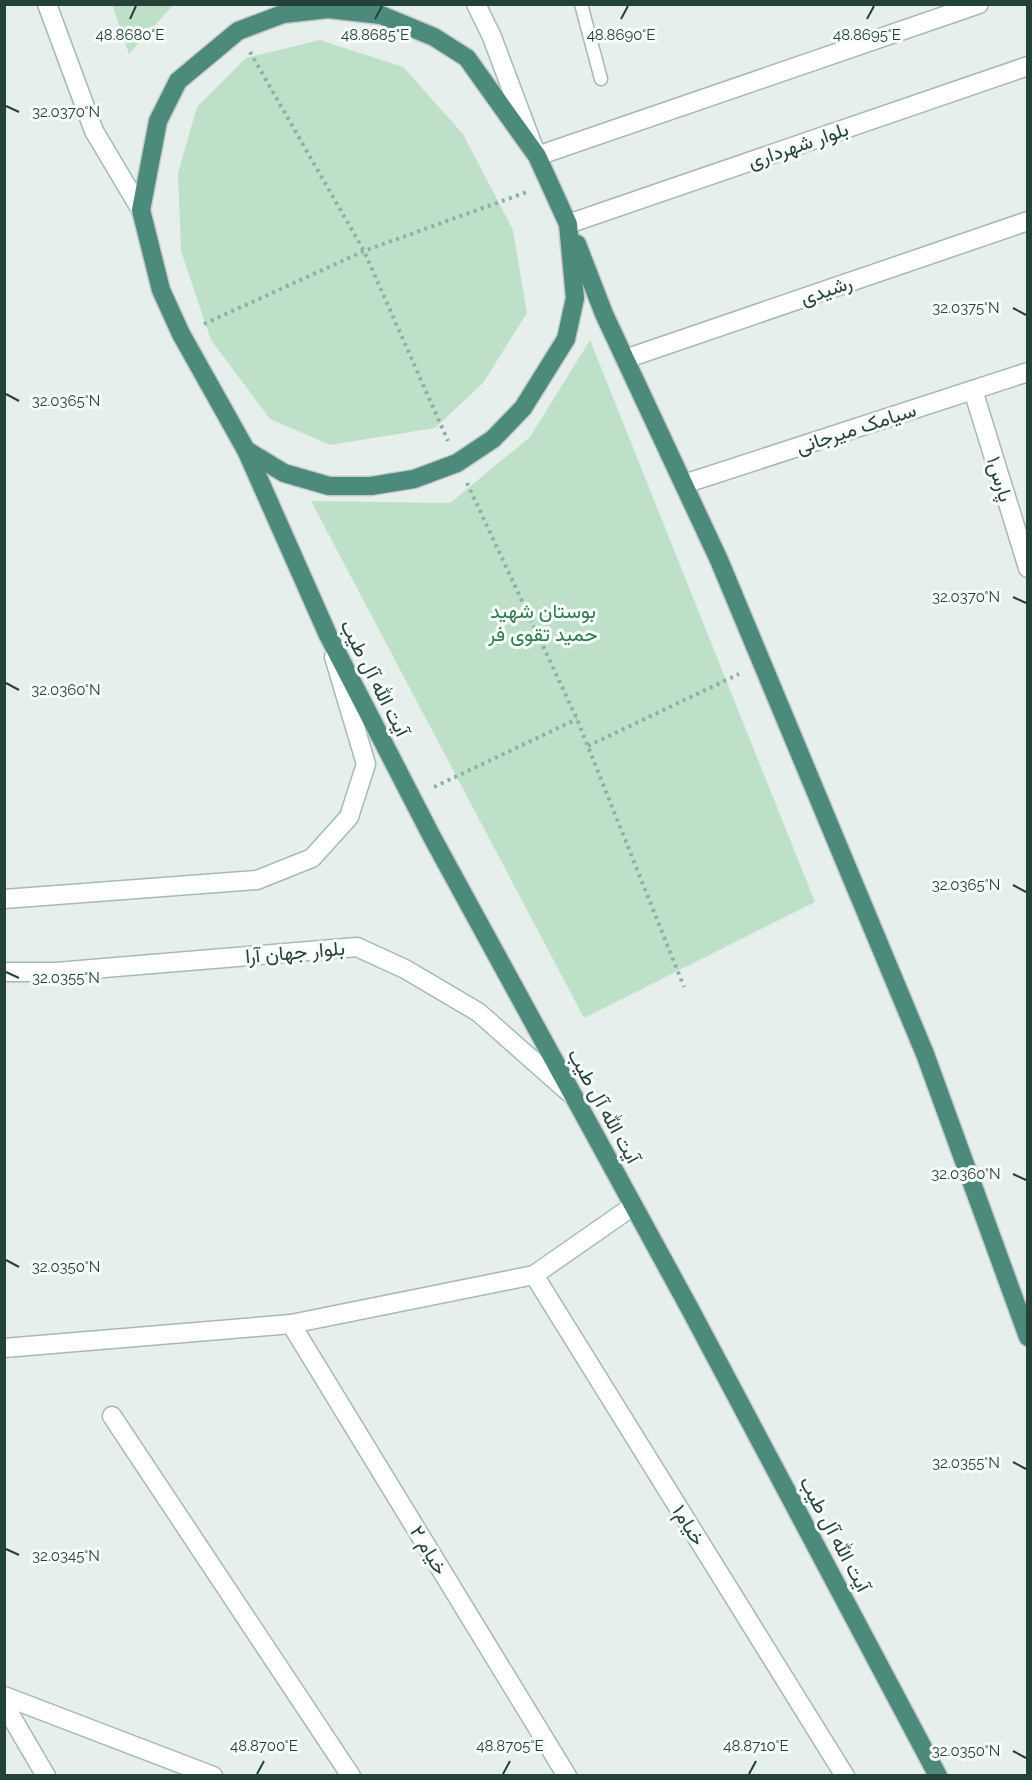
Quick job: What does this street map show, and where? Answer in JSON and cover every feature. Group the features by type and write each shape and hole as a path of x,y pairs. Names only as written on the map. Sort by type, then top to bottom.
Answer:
{"highway":[{"path":"141,210 158,121 178,81 238,31 284,14 328,9 381,15 434,37 467,58 537,156 625,359 684,484 925,1054 1028,1337"},
{"name":"آیت الله آل طیب","path":"141,210 161,290 181,334 246,450 328,635 411,798 633,1206 938,1776"},
{"path":"246,450 284,473 329,486 371,486 414,479 457,463 493,440 523,408 566,339 575,298 568,224"}],"street":[{"path":"47,4 94,131 141,210"},
{"path":"476,4 537,156 979,4"},
{"name":"بلوار شهرداری","path":"568,224 1028,66"},
{"name":"رشیدی","path":"625,359 1028,221"},
{"name":"سیامک میرجانی","path":"684,484 1028,372"},
{"name":"پارس۱","path":"973,390 1028,568"},
{"path":"4,899 257,880 312,858 349,817 366,764 328,635"},
{"name":"بلوار جهان آرا","path":"4,972 56,972 357,947 405,969 478,1012 573,1096"},
{"path":"4,1348 291,1324 534,1275 633,1206"},
{"name":"خیام۱","path":"534,1275 844,1776"},
{"name":"خیام ۲","path":"291,1324 567,1776"},
{"path":"112,1416 351,1776"},
{"path":"4,1696 213,1776"},
{"path":"4,1704 46,1776"}],"lane":[{"path":"581,4 601,79"}],"path":[{"path":"238,31 364,251 457,463 577,719 684,987"},
{"path":"181,334 364,251 550,184"},
{"path":"588,746 761,663"},
{"path":"411,798 577,719"}],"green space":[{"path":"112,4 172,4 173,5 129,54"},
{"path":"320,40 403,67 463,134 513,230 527,313 483,383 435,428 330,445 270,419 211,340 181,251 178,173 197,107 246,58"},
{"name":"بوستان شهید حمید تقوی فر","path":"590,340 815,902 584,1018 311,501 450,503 530,437"}]}
